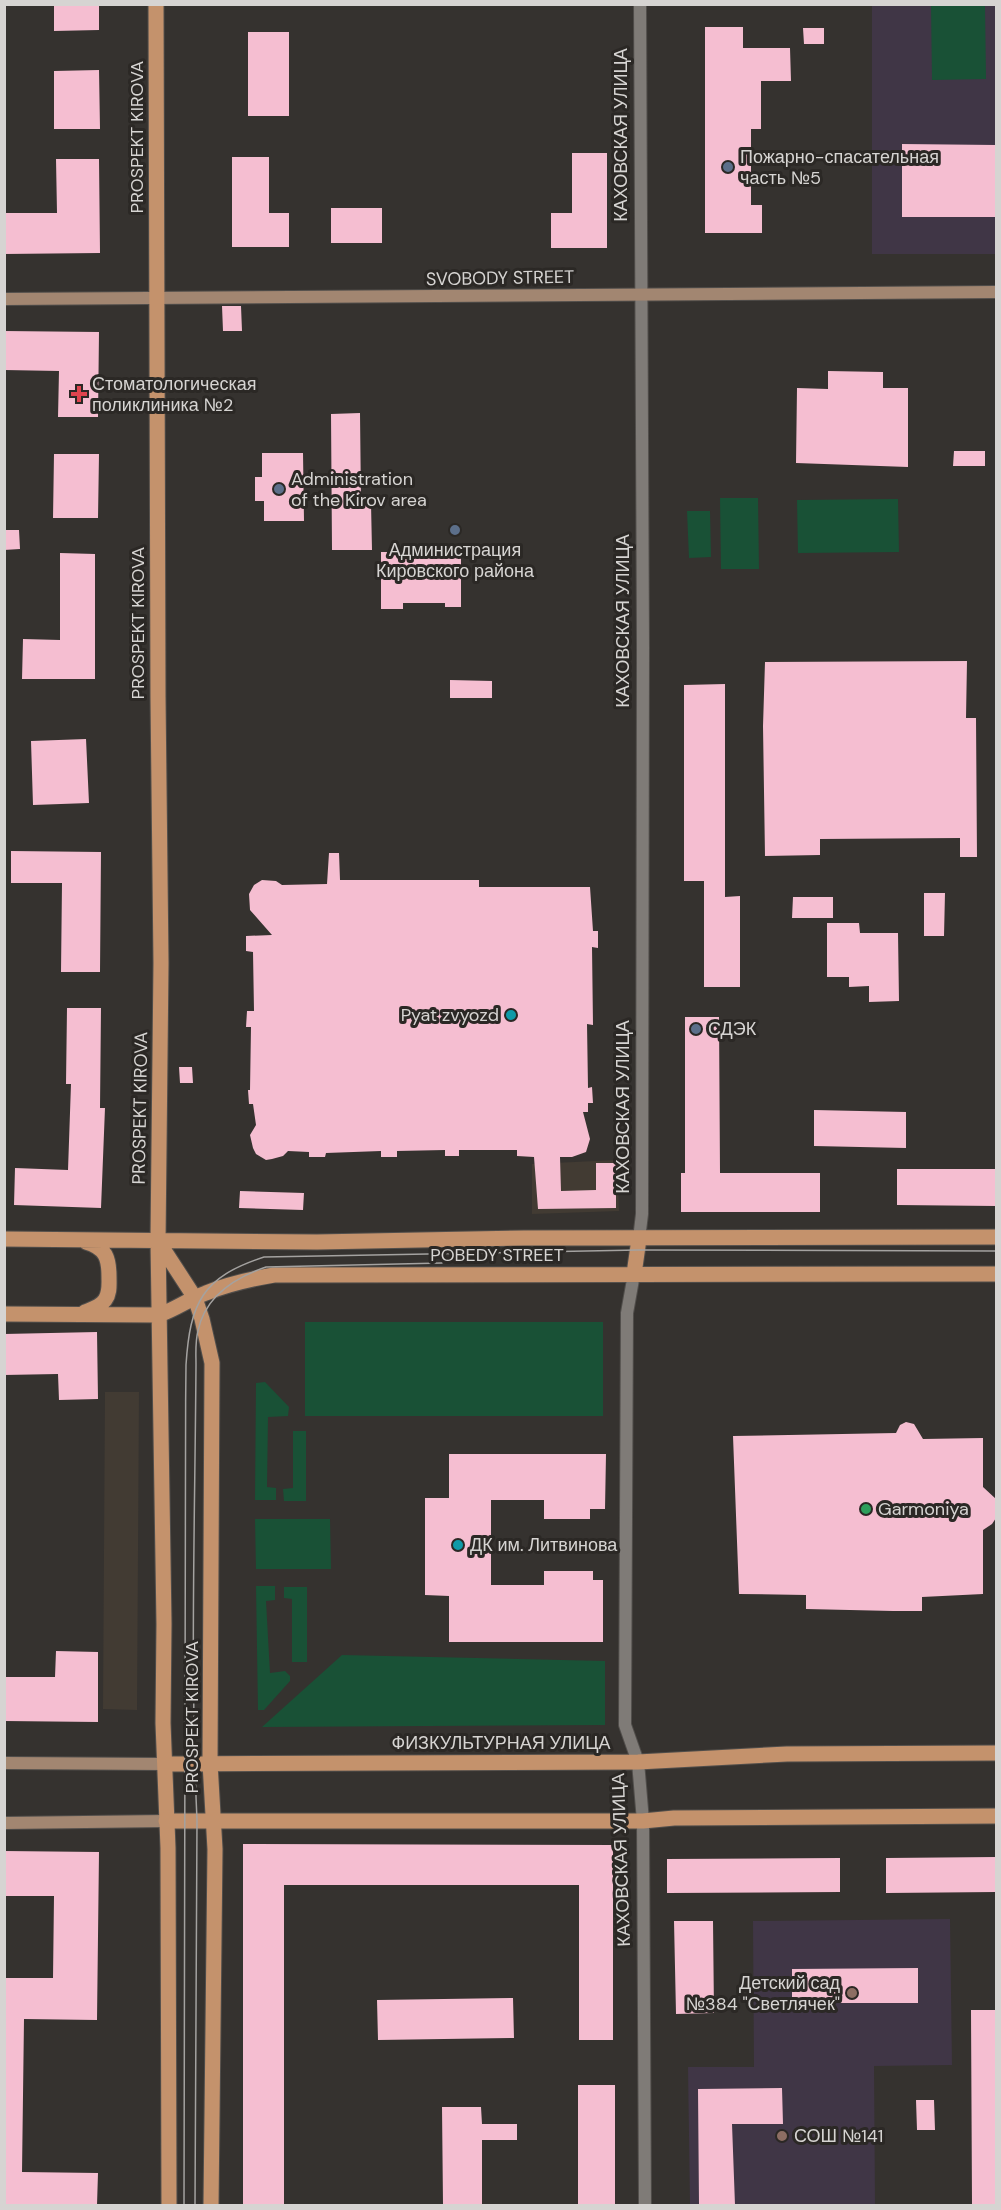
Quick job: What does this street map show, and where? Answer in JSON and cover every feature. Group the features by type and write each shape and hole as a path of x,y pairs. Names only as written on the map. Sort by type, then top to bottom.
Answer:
{"main road":[{"name":"PROSPEKT KIROVA","path":"156,4 161,963 158,1241 169,2205"},
{"name":"POBEDY STREET","path":"4,1239 158,1241 996,1237"},
{"name":"КАХОВСКАЯ УЛИЦА","path":"634,1274 639,1239"},
{"path":"81,1240 97,1245 105,1252 109,1260 109,1291 105,1300 97,1307 81,1313"},
{"name":"PROSPEKT KIROVA","path":"158,1241 195,1298 212,1363 210,1763 214,1820 211,2205"},
{"name":"POBEDY STREET","path":"4,1314 159,1315 227,1285 274,1275 996,1274"},
{"name":"ФИЗКУЛЬТУРНАЯ УЛИЦА","path":"165,1764 638,1762 787,1754 996,1752"},
{"path":"166,1821 643,1821 674,1818 996,1816"}],"street":[{"name":"КАХОВСКАЯ УЛИЦА","path":"639,1239 642,1214 643,1002 640,4"},
{"name":"SVOBODY STREET","path":"4,299 996,292"},
{"name":"КАХОВСКАЯ УЛИЦА","path":"634,1274 627,1313 625,1725 638,1762 643,1821 645,2205"},
{"name":"ФИЗКУЛЬТУРНАЯ УЛИЦА","path":"4,1763 165,1764"},
{"path":"4,1823 166,1821"}],"shaded area":[{"path":"872,5 996,5 996,254 872,254"},
{"path":"617,1160 619,1211 532,1214 532,1164"},
{"path":"105,1392 139,1392 137,1710 103,1709"},
{"path":"950,1919 952,2065 874,2066 875,2205 690,2205 688,2067 754,2067 753,1921"}],"green space":[{"path":"931,5 985,5 986,79 932,80"},
{"path":"720,498 758,498 759,569 721,569"},
{"path":"898,499 899,552 798,553 797,500"},
{"path":"687,511 710,511 711,557 689,558"},
{"path":"305,1322 603,1322 603,1416 305,1416"},
{"path":"265,1382 289,1407 288,1416 268,1417 267,1487 276,1488 276,1500 255,1500 256,1383"},
{"path":"293,1431 306,1431 306,1501 284,1501 283,1489 293,1488"},
{"path":"255,1519 330,1519 331,1569 256,1569"},
{"path":"256,1586 275,1586 275,1600 266,1601 270,1673 285,1671 290,1676 290,1681 264,1710 258,1710"},
{"path":"284,1587 307,1587 307,1662 292,1662 292,1599 284,1598"},
{"path":"342,1655 605,1661 605,1725 262,1727"}],"building":[{"path":"54,4 99,4 99,30 54,31"},
{"path":"705,27 743,27 743,48 790,48 791,81 761,81 761,129 751,129 751,205 762,205 762,233 705,233"},
{"path":"803,28 824,28 824,44 804,44"},
{"path":"248,32 289,32 289,116 248,116"},
{"path":"99,70 100,129 54,129 54,71"},
{"path":"902,144 996,145 996,217 902,217"},
{"path":"572,153 607,153 607,248 551,248 551,213 572,213"},
{"path":"232,157 269,157 269,213 289,213 289,247 232,247"},
{"path":"56,159 99,159 100,253 4,254 4,213 57,213"},
{"path":"331,208 382,208 382,243 331,243"},
{"path":"222,306 241,306 242,331 223,331"},
{"name":"Стоматологическая поликлиника №2","path":"4,331 99,332 98,417 58,417 59,371 4,370"},
{"path":"828,371 883,372 883,388 908,388 908,467 796,463 797,388 828,389"},
{"path":"360,413 361,503 371,503 372,550 332,550 331,414"},
{"path":"954,451 985,451 985,466 953,466"},
{"name":"Administration of the Kirov area","path":"262,453 303,453 304,521 264,521 264,501 255,501 255,477 262,477"},
{"path":"54,454 99,454 98,518 53,518"},
{"path":"4,530 19,530 20,549 4,550"},
{"path":"381,552 402,552 402,558 443,558 443,553 461,552 461,607 445,607 445,603 403,603 403,609 381,609"},
{"path":"60,553 95,554 95,679 22,679 23,639 60,640"},
{"path":"967,661 966,718 976,718 977,857 960,857 960,838 820,839 820,855 765,856 763,726 765,662"},
{"path":"450,680 492,681 492,698 450,698"},
{"path":"725,684 725,897 740,896 740,987 704,987 704,881 684,881 684,685"},
{"path":"86,739 89,803 33,805 31,741"},
{"path":"11,851 101,852 100,972 61,972 62,883 11,883"},
{"path":"329,853 339,853 340,880 479,880 479,887 590,887 593,931 598,931 598,948 592,947 593,1025 587,1024 588,1088 592,1087 593,1103 588,1103 588,1112 583,1112 590,1139 586,1152 572,1157 560,1157 561,1191 596,1190 596,1163 616,1163 616,1208 538,1209 534,1157 517,1156 517,1150 459,1150 459,1156 445,1156 445,1150 397,1151 397,1157 381,1157 381,1151 326,1153 325,1157 309,1157 309,1152 288,1151 283,1156 266,1160 256,1154 250,1135 256,1125 253,1104 249,1104 248,1090 250,1090 251,1027 246,1027 247,1011 254,1011 253,952 246,951 246,936 272,935 250,910 249,894 254,885 262,880 276,881 282,885 327,884"},
{"path":"924,893 945,893 944,936 924,936"},
{"path":"793,897 833,897 833,918 792,918"},
{"path":"827,923 859,923 860,933 898,933 899,1001 869,1002 869,986 849,987 849,977 827,977"},
{"path":"67,1008 101,1008 100,1108 105,1108 101,1208 14,1205 15,1168 68,1170 71,1084 66,1084"},
{"path":"685,1017 719,1017 720,1173 820,1173 820,1212 681,1212 681,1173 685,1173"},
{"path":"179,1067 192,1067 193,1083 180,1083"},
{"path":"814,1110 906,1112 906,1148 814,1146"},
{"path":"897,1169 996,1169 996,1206 897,1205"},
{"path":"240,1191 304,1193 303,1210 239,1208"},
{"path":"97,1332 98,1399 59,1400 58,1374 4,1375 4,1334"},
{"name":"Garmoniya","path":"906,1422 914,1424 923,1439 983,1438 983,1487 996,1499 996,1518 983,1530 983,1594 922,1597 922,1611 893,1611 806,1609 806,1595 739,1594 733,1436 896,1433 900,1425"},
{"name":"ДК им. Литвинова","path":"449,1454 606,1454 605,1509 590,1509 590,1519 544,1519 544,1500 491,1500 491,1585 544,1585 544,1571 593,1571 593,1580 603,1580 603,1642 449,1642 449,1596 425,1595 425,1498 449,1498"},
{"path":"56,1651 98,1652 98,1722 4,1721 4,1677 55,1677"},
{"path":"243,1844 613,1845 613,2040 579,2040 579,1885 284,1885 284,2205 243,2205"},
{"path":"4,1851 99,1852 97,2020 24,2019 22,2172 98,2173 97,2205 4,2205 4,1978 53,1978 54,1896 4,1896"},
{"path":"996,1857 996,1892 886,1893 886,1858"},
{"path":"840,1858 840,1892 667,1893 667,1859"},
{"path":"674,1921 713,1921 714,2013 676,2014"},
{"path":"918,1968 918,2003 792,2003 792,1969"},
{"path":"513,1998 514,2038 378,2040 377,2000"},
{"path":"971,2010 996,2010 996,2205 972,2205"},
{"path":"578,2085 615,2085 615,2205 578,2205"},
{"path":"782,2088 783,2124 732,2124 735,2205 699,2205 698,2089"},
{"path":"916,2100 934,2100 935,2130 917,2130"},
{"path":"442,2107 481,2107 482,2124 517,2124 517,2140 482,2140 482,2205 443,2205"}],"tram line":[{"path":"184,2206 186,1365 191,1325 203,1295 226,1274 264,1257 638,1250 996,1251"},
{"path":"195,2206 197,1820 194,1592 196,1339 198,1331 207,1308 214,1298 232,1283 266,1267 442,1263"}],"place":[{"name":"Пожарно-спасательная часть №5","path":"728,167"},
{"name":"Стоматологическая поликлиника №2","path":"79,394"},
{"name":"Administration of the Kirov area","path":"279,489"},
{"name":"Администрация Кировского района","path":"455,530"},
{"name":"Pyat zvyozd","path":"511,1015"},
{"name":"СДЭК","path":"696,1029"},
{"name":"Garmoniya","path":"866,1509"},
{"name":"ДК им. Литвинова","path":"458,1545"},
{"name":"Детский сад №384 \"Светлячек\"","path":"852,1993"},
{"name":"СОШ №141","path":"782,2136"}]}
